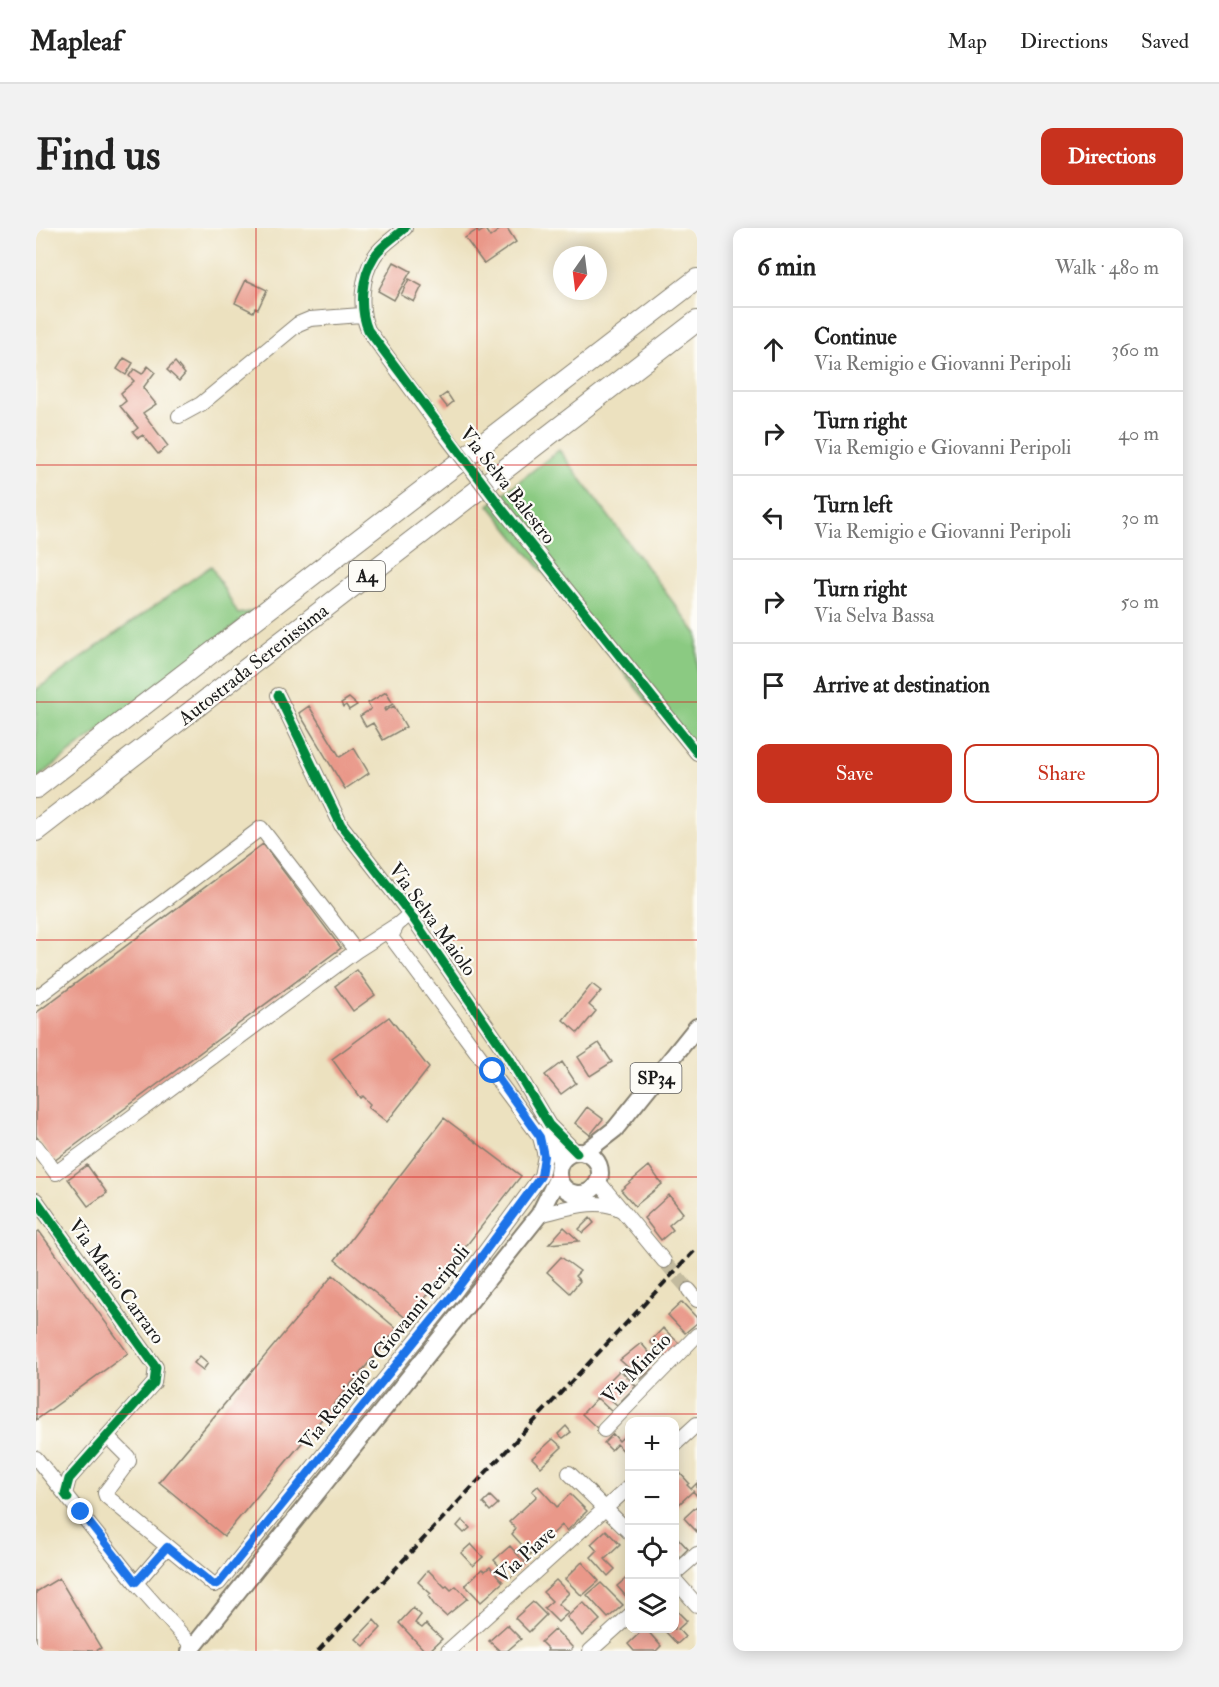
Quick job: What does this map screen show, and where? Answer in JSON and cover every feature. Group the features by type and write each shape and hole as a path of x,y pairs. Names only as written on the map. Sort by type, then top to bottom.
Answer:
{"highway":[{"name":"Autostrada Serenissima","path":"36,788 697,279"},
{"name":"Autostrada Serenissima","path":"36,831 697,321"}],"main road":[{"name":"SP34","path":"191,1649 539,1215 567,1156 580,1153 615,1129 697,1027"},
{"name":"SP34","path":"539,1215 560,1200 582,1194 594,1187 615,1129"},
{"path":"580,1153 598,1173"},
{"path":"559,1171 570,1192 582,1194"}],"street":[{"path":"179,416 201,404 298,324 310,319 361,315 367,273 374,256 405,228"},
{"name":"Via Selva Balestro","path":"361,315 368,330 439,427 697,753"},
{"name":"Via Selva Maiolo","path":"279,695 341,825 411,914 509,1058 549,1125 580,1153"},
{"path":"36,998 261,828 356,951"},
{"path":"36,1146 57,1173 356,951 411,914"},
{"name":"Via Remigio e Giovanni Peripoli","path":"107,1436 128,1457 129,1461 105,1492 106,1496 214,1585 219,1583 447,1302 541,1176 544,1156 540,1137 391,937 397,925"},
{"path":"493,1071 509,1058"},
{"name":"Via Selva Maiolo","path":"549,1125 559,1171"},
{"path":"598,1173 664,1261"},
{"name":"Via Mario Carraro","path":"36,1200 156,1367 154,1383 69,1479 65,1494 68,1498"},
{"path":"539,1215 597,1204 614,1205 628,1214"},
{"name":"Via Mincio","path":"604,1430 697,1335"},
{"path":"679,1441 697,1424"},
{"path":"36,1458 191,1649"},
{"path":"569,1473 625,1528"},
{"name":"Via Piave","path":"448,1651 625,1490"},
{"path":"136,1582 167,1547"},
{"path":"679,1570 697,1554"},
{"path":"679,1584 697,1605"},
{"path":"590,1651 625,1620"}],"green space":[{"path":"559,450 697,634 697,747 691,756 489,505"},
{"path":"211,566 238,614 254,611 36,779 36,690"}],"building":[{"path":"502,228 507,228 516,242 484,264 465,238 477,230 479,233 485,229 490,237"},
{"path":"394,262 411,271 394,300 378,291"},
{"path":"409,279 422,286 414,302 401,295"},
{"path":"246,280 267,290 258,309 255,308 253,312 235,303"},
{"path":"124,358 133,363 126,375 117,369"},
{"path":"175,362 185,374 179,381 167,370"},
{"path":"148,366 155,372 143,388 156,404 143,413 168,446 158,454 143,435 138,438 133,432 138,428 120,406 126,401 121,393 134,381 129,376 134,369 142,374"},
{"path":"447,393 453,402 447,407 440,398"},
{"path":"386,692 393,704 384,709 385,711 394,706 406,727 383,740 373,723 366,727 360,716 371,709 368,703"},
{"path":"349,698 357,705 349,710 341,703"},
{"path":"309,706 340,757 354,748 369,773 345,789 299,713"},
{"path":"263,844 341,948 54,1161 36,1136 36,1013"},
{"path":"357,970 375,995 353,1011 335,986"},
{"path":"592,984 601,991 589,1005 596,1011 578,1033 563,1020"},
{"path":"389,1017 429,1068 387,1122 368,1107 370,1104 362,1096 360,1098 332,1059"},
{"path":"599,1043 612,1062 590,1076 578,1057"},
{"path":"562,1062 576,1083 561,1094 545,1075"},
{"path":"587,1107 603,1119 590,1135 575,1123"},
{"path":"444,1118 521,1176 408,1320 335,1260"},
{"path":"87,1165 107,1193 88,1206 68,1179"},
{"path":"649,1166 662,1184 635,1206 621,1190"},
{"path":"669,1195 683,1213 669,1225 673,1230 661,1240 644,1218"},
{"path":"590,1218 594,1223 583,1233 579,1229"},
{"path":"564,1227 579,1241 549,1244"},
{"path":"39,1231 128,1353 36,1420 36,1233"},
{"path":"561,1257 580,1271 575,1276 580,1281 570,1293 547,1272"},
{"path":"333,1275 397,1329 224,1536 159,1482"},
{"path":"682,1302 697,1318 697,1323 685,1333 668,1315"},
{"path":"663,1328 681,1345 667,1359 650,1342"},
{"path":"641,1343 653,1357 647,1363 652,1369 641,1379 620,1360"},
{"path":"200,1356 208,1363 203,1370 194,1363"},
{"path":"620,1370 636,1386 617,1405 600,1390"},
{"path":"597,1398 612,1412 597,1428 582,1414"},
{"path":"566,1426 571,1432 563,1438 558,1434"},
{"path":"613,1434 619,1441 625,1436 625,1453 617,1444 611,1450 604,1443"},
{"path":"553,1439 562,1447 541,1467 532,1458"},
{"path":"679,1474 689,1483 687,1485 691,1489 697,1483 697,1496 693,1491 679,1504"},
{"path":"538,1486 557,1507 570,1494 587,1511 567,1531 562,1525 531,1555 512,1534 516,1529 509,1522 537,1496 532,1491"},
{"path":"490,1496 498,1504 490,1511 483,1503"},
{"path":"697,1506 697,1532 684,1518"},
{"path":"462,1520 470,1528 464,1533 457,1526"},
{"path":"606,1530 620,1545 605,1559 615,1569 608,1576 591,1557 597,1551 591,1544"},
{"path":"679,1539 688,1549 679,1558"},
{"path":"471,1544 483,1557 473,1566 461,1553"},
{"path":"510,1546 526,1564 510,1578 494,1560"},
{"path":"582,1562 599,1581 582,1596 565,1579"},
{"path":"490,1567 503,1582 481,1602 465,1585 482,1569 485,1571"},
{"path":"428,1570 445,1587 451,1590 456,1586 468,1598 446,1616 428,1596 431,1594 418,1582"},
{"path":"59,1578 101,1648 96,1651 36,1649 36,1592"},
{"path":"625,1579 625,1595 617,1586"},
{"path":"556,1580 569,1593 558,1604 568,1613 558,1622 544,1608 552,1601 543,1592"},
{"path":"601,1583 623,1605 608,1618 587,1595"},
{"path":"533,1602 546,1615 529,1632 515,1618"},
{"path":"583,1602 600,1620 582,1636 567,1617"},
{"path":"413,1608 421,1615 415,1623 422,1628 426,1624 442,1639 429,1651 425,1651 399,1623"},
{"path":"679,1613 687,1621 679,1628"},
{"path":"374,1620 381,1628 364,1646 356,1639"},
{"path":"507,1625 521,1639 507,1651 500,1651 489,1641"},
{"path":"555,1629 573,1648 570,1651 547,1651 548,1649 541,1642"},
{"path":"679,1630 685,1637 677,1644 667,1633 679,1633"},
{"path":"640,1633 649,1633 661,1646 656,1651 634,1651 628,1644"}],"tunnel":[{"path":"664,1261 689,1290"}],"railway":[{"path":"318,1651 697,1248"}],"cycle path":[{"path":"405,228 377,253 366,274 363,313 368,330 503,510 697,753"},
{"path":"278,695 341,825 410,914 509,1058 549,1125 577,1153"},
{"path":"36,1200 156,1367 154,1383 69,1479 65,1494 68,1498"}],"route":[{"path":"81,1512 136,1582 167,1547 214,1585 219,1583 455,1292 541,1176 544,1156 540,1137 493,1071"}]}
